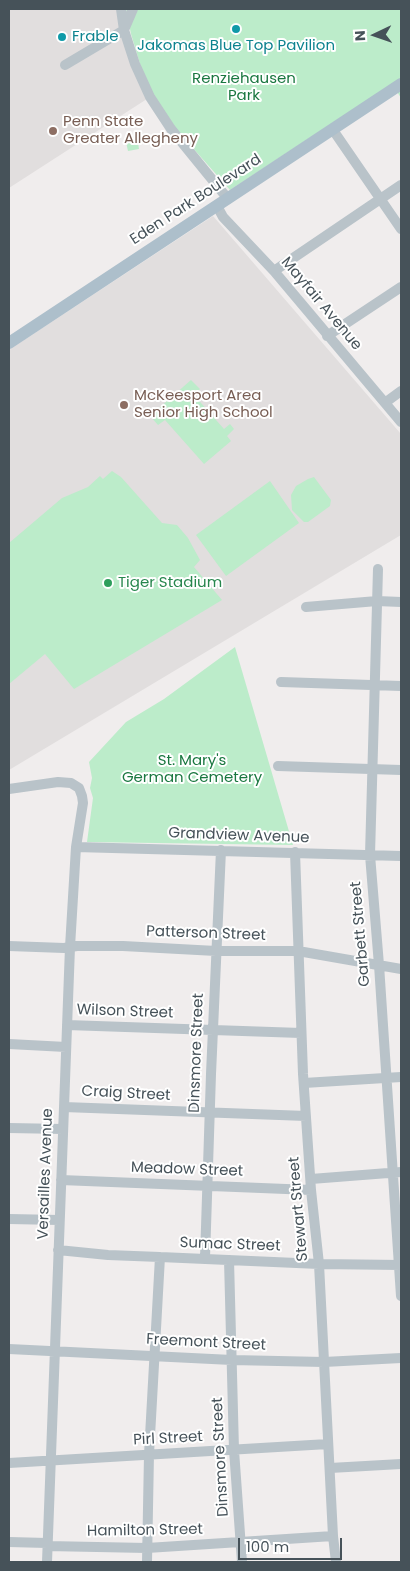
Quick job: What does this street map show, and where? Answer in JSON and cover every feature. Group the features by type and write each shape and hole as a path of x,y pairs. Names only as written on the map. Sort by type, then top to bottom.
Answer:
{"main road":[{"name":"Eden Park Boulevard","path":"9,343 401,84"}],"street":[{"path":"122,9 124,30 135,64 150,97 171,129 228,199"},
{"path":"65,65 124,30 134,9"},
{"path":"333,130 401,229"},
{"path":"274,271 401,186"},
{"name":"Mayfair Avenue","path":"217,206 223,217 274,271 401,422"},
{"path":"327,336 401,287"},
{"path":"386,402 401,391"},
{"name":"Garbett Street","path":"378,569 370,855 386,1078 397,1172 401,1296"},
{"path":"306,607 377,601 401,602"},
{"path":"281,682 401,686"},
{"path":"278,766 401,770"},
{"name":"Versailles Avenue","path":"9,788 58,782 71,783 78,788 83,803 76,846 70,947 49,1461 47,1562"},
{"name":"Grandview Avenue","path":"76,846 401,856"},
{"name":"Dinsmore Street","path":"205,1258 216,950 222,850"},
{"name":"Stewart Street","path":"294,852 301,1033 311,1185 319,1264 333,1536 336,1562"},
{"name":"Patterson Street","path":"9,946 123,946 298,951 401,969"},
{"name":"Wilson Street","path":"67,1026 301,1033"},
{"path":"9,1044 66,1047"},
{"path":"304,1083 401,1076"},
{"name":"Craig Street","path":"64,1107 306,1116"},
{"path":"9,1128 63,1129"},
{"name":"Meadow Street","path":"61,1180 208,1186 311,1185 397,1172"},
{"path":"9,1219 59,1220"},
{"name":"Sumac Street","path":"58,1250 160,1257 319,1264 400,1265"},
{"path":"147,1562 149,1454 160,1257"},
{"name":"Dinsmore Street","path":"229,1260 234,1450 242,1562"},
{"name":"Freemont Street","path":"9,1349 232,1360 324,1362 401,1358"},
{"name":"Pirl Street","path":"9,1463 328,1444"},
{"path":"330,1468 401,1464"},
{"name":"Hamilton Street","path":"9,1542 147,1548 333,1536"}],"shaded area":[{"name":"Penn State Greater Allegheny","path":"9,9 121,9 150,97 9,188"},
{"path":"213,216 401,434 401,535 9,770 9,350"}],"green space":[{"name":"Renziehausen Park","path":"126,9 401,9 401,98 392,84 230,190 177,130 153,95 141,67"},
{"path":"137,136 139,149 128,151 125,138"},
{"path":"191,380 200,389 194,395 224,429 230,424 234,429 227,436 231,441 204,464 165,420 158,425 150,416"},
{"name":"Tiger Stadium","path":"112,471 121,477 162,523 177,525 188,538 200,560 194,567 222,600 74,689 45,654 9,684 9,543 62,498 88,487 100,476 103,479"},
{"path":"314,477 331,500 330,506 308,522 304,522 292,510 291,495 296,486"},
{"path":"270,481 299,523 226,576 196,535"},
{"name":"St. Mary's German Cemetery","path":"235,647 293,845 87,842 93,798 90,788 92,778 89,762 126,722 164,699"}],"place":[{"name":"Jakomas Blue Top Pavilion","path":"236,29"},
{"name":"Frable","path":"62,37"},
{"name":"Penn State Greater Allegheny","path":"53,131"},
{"name":"McKeesport Area Senior High School","path":"124,405"},
{"name":"Tiger Stadium","path":"108,583"}]}
